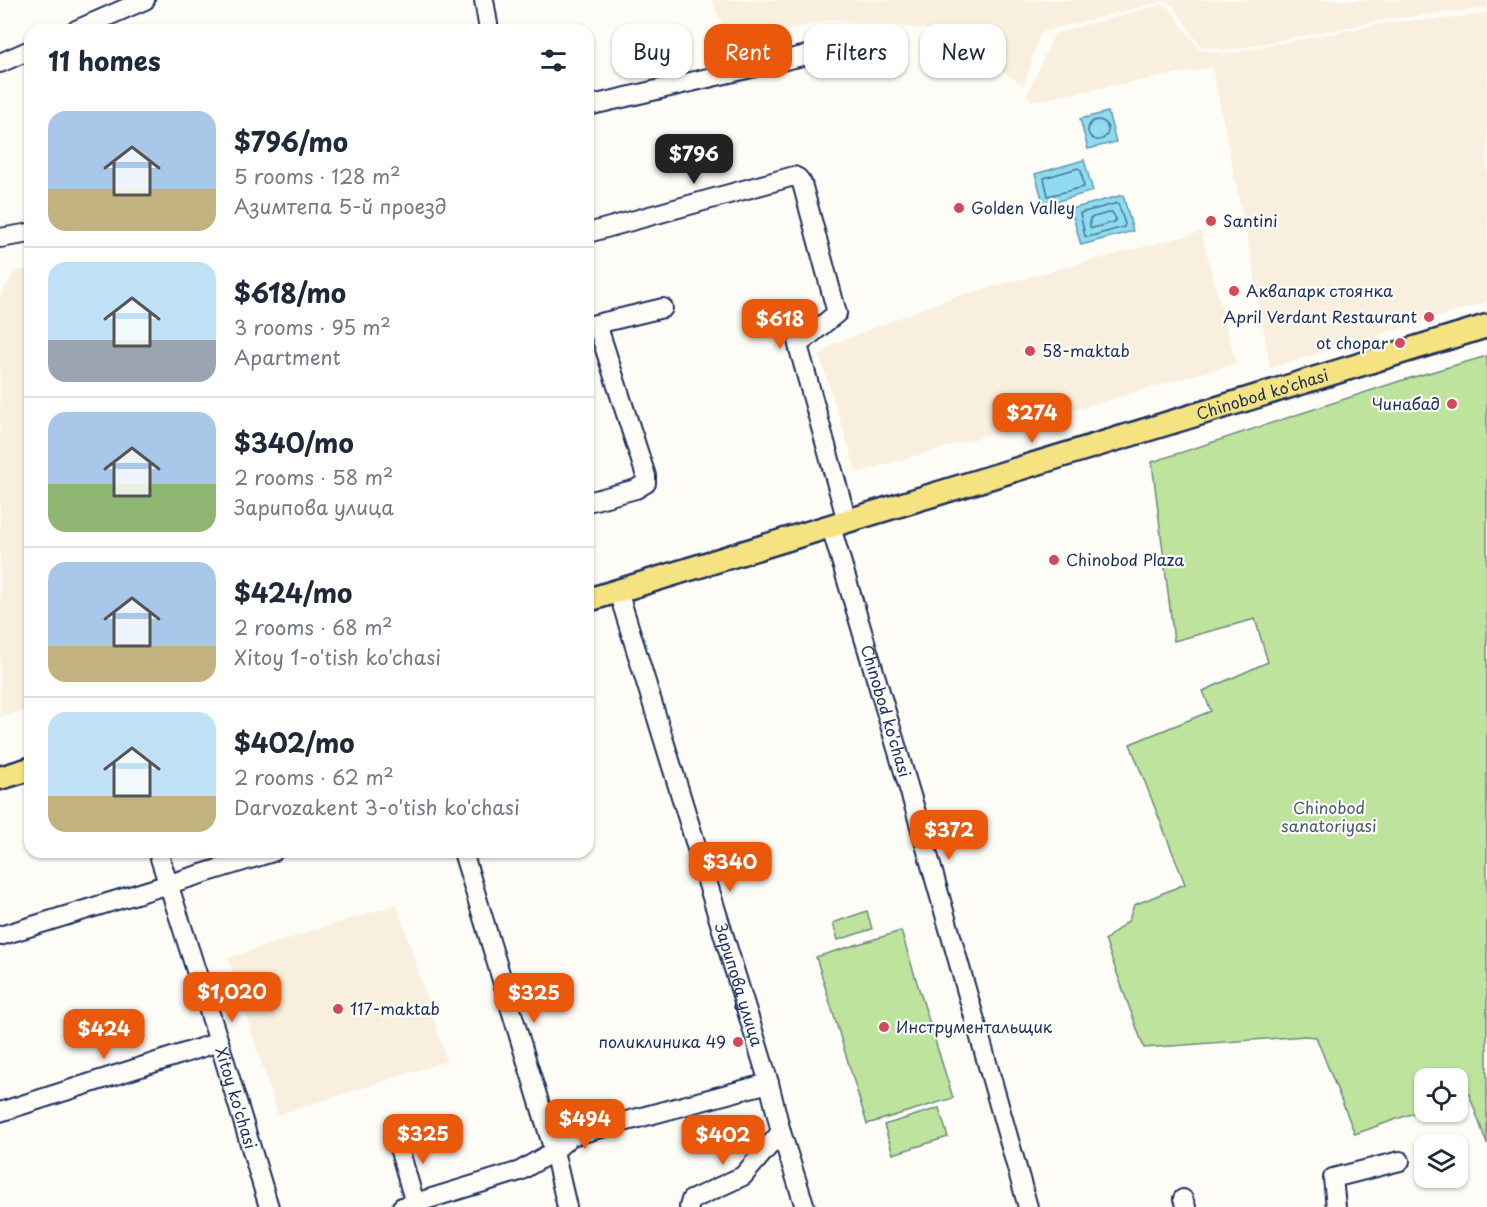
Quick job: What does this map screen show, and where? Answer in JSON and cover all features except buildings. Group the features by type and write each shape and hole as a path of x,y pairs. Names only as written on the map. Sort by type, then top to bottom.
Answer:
{"main road":[{"name":"Chinobod ko'chasi","path":"594,598 1487,326"},
{"path":"0,778 24,771"}],"street":[{"path":"90,24 145,0"},
{"path":"484,0 488,24"},
{"path":"0,63 24,53"},
{"path":"594,105 804,56"},
{"path":"594,231 794,176 798,178 837,314 798,345 839,524"},
{"path":"0,238 24,234"},
{"path":"594,325 663,308"},
{"path":"594,331 646,476 646,483 636,489 594,500"},
{"name":"Chinobod ko'chasi","path":"839,524 925,843 1028,1207"},
{"name":"Зарипова улица","path":"618,591 805,1207"},
{"name":"Xitoy ko'chasi","path":"160,858 219,1042 263,1206"},
{"path":"0,936 254,858"},
{"path":"466,858 554,1151 567,1207"},
{"path":"0,1112 219,1042"},
{"path":"395,1134 411,1206 520,1171 554,1151 571,1136 769,1083"},
{"path":"689,1207 691,1200 743,1176 781,1132"},
{"path":"1336,1207 1333,1178 1400,1161"}],"shaded area":[{"path":"712,0 1487,0 1487,8 1389,19 1226,51 1200,46 1173,5 1165,1 1045,31 1039,36 1024,86 1006,73 1006,24 920,24 920,28 908,27 908,24 832,20 804,24 804,26 792,29 792,24 722,24"},
{"path":"1161,5 1169,8 1199,49 1226,54 1390,22 1454,18 1487,13 1487,302 1270,368 1254,271 1212,67 1032,101 1027,95 1055,33"},
{"name":"58-maktab","path":"1201,232 1236,363 857,473 820,357 833,344 953,297"},
{"path":"16,270 24,270 24,711 0,717 0,296"},
{"name":"117-maktab","path":"397,904 447,1061 278,1115 228,958"}],"green space":[{"name":"Chinobod sanatoriyasi","path":"1487,356 1487,1144 1468,1094 1468,1068 1414,1068 1414,1113 1355,1134 1316,1037 1144,1048 1105,940 1129,920 1134,905 1185,884 1130,744 1211,711 1203,691 1268,662 1255,619 1174,641 1152,462 1400,381"},
{"path":"867,911 872,929 838,940 833,923"},
{"name":"Инструментальщик","path":"901,931 953,1098 867,1124 816,957"},
{"path":"939,1108 948,1137 893,1154 884,1125"}],"water":[{"path":"1108,112 1116,142 1088,149 1080,119"},
{"path":"1084,160 1093,191 1044,205 1035,174"},
{"path":"1123,195 1133,231 1081,245 1071,209"}],"place":[{"name":"Golden Valley","path":"959,208"},
{"name":"Santini","path":"1211,221"},
{"name":"Аквапарк стоянка","path":"1234,291"},
{"name":"April Verdant Restaurant","path":"1429,317"},
{"name":"ot chopar","path":"1400,343"},
{"name":"58-maktab","path":"1030,351"},
{"name":"Чинабад","path":"1452,404"},
{"name":"Chinobod Plaza","path":"1054,560"},
{"name":"117-maktab","path":"338,1009"},
{"name":"Инструментальщик","path":"884,1027"},
{"name":"поликлиника 49","path":"738,1042"}]}
